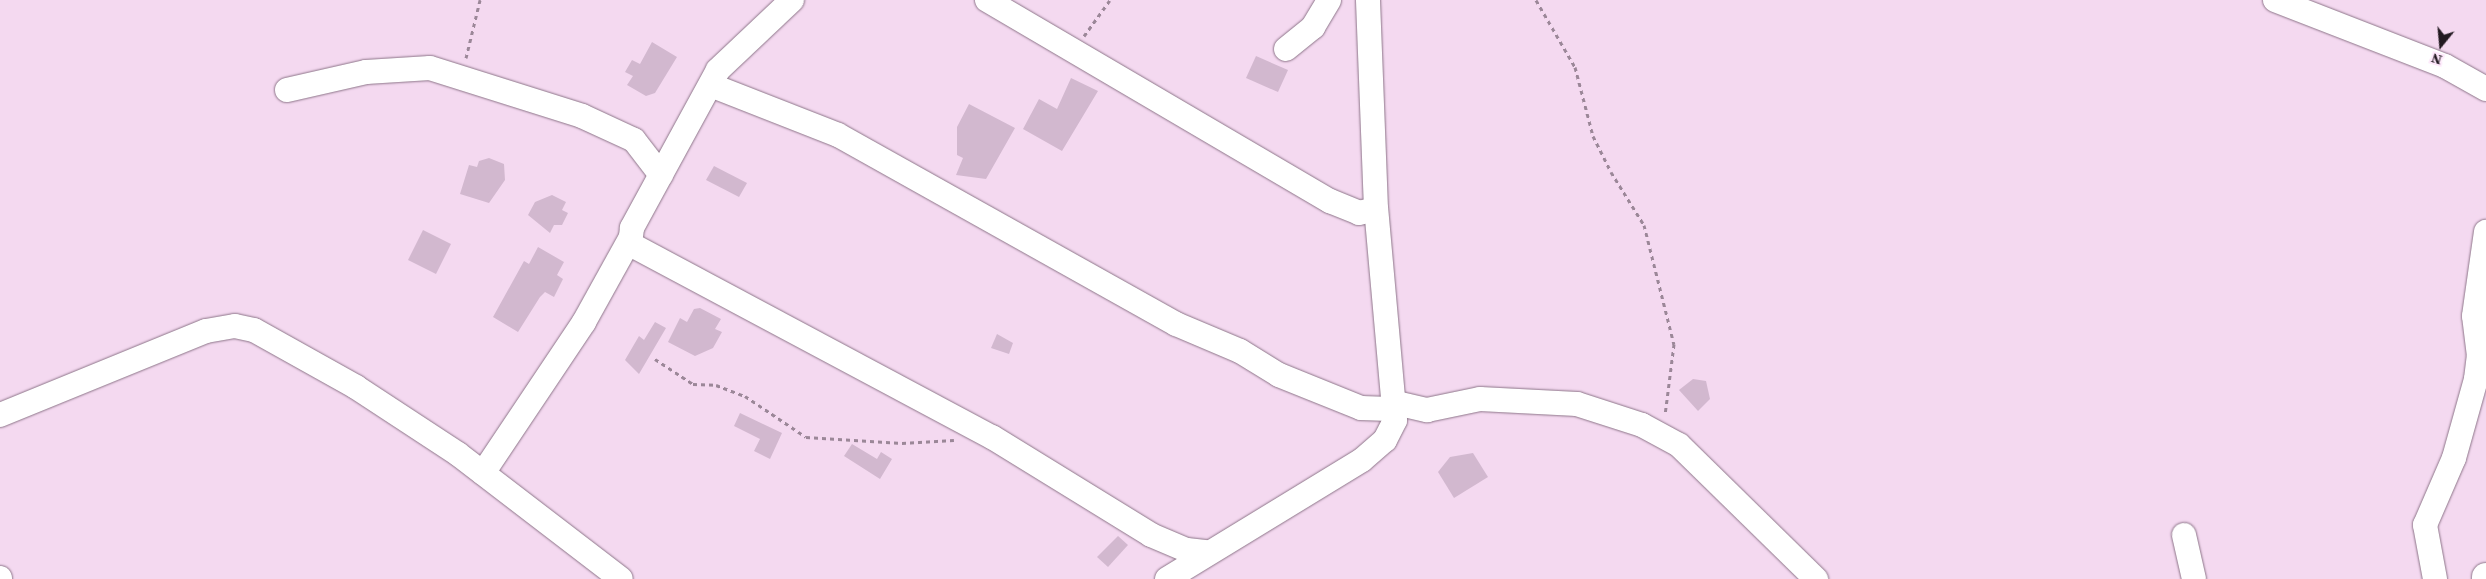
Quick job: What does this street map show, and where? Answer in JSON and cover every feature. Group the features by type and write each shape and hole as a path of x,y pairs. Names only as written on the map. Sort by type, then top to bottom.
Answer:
{"street":[{"path":"483,474 584,322 630,239 661,175 713,86 727,57 792,0"},
{"path":"987,0 1330,201 1359,212 1376,209"},
{"path":"1286,49 1313,28 1329,0"},
{"path":"1167,579 1207,552 1362,460 1385,440 1397,406 1376,209 1368,0"},
{"path":"2275,0 2445,66 2486,89"},
{"path":"287,90 366,72 413,67 462,76 582,116 634,140 661,175"},
{"path":"713,86 838,134 1176,324 1240,352 1279,375 1361,408 1397,406 1427,410 1480,399 1577,404 1663,433 1787,546 1816,579"},
{"path":"2435,579 2425,526 2432,502 2454,458 2476,379 2479,356 2474,316 2486,232"},
{"path":"630,239 634,247 992,437 1152,535 1187,550 1207,552"},
{"path":"0,415 206,331 235,326 296,351 356,387 483,474 621,579"},
{"path":"2184,535 2194,579"}],"path":[{"path":"462,76 480,0"},
{"path":"1075,52 1110,0"},
{"path":"1536,0 1575,67 1594,136 1610,172 1644,225 1674,344 1663,433"},
{"path":"655,359 692,384 716,385 745,396 806,437 902,443 992,437"}],"building":[{"path":"652,42 677,57 655,93 646,96 627,85 633,76 625,72 632,60 640,64"},
{"path":"1256,56 1288,70 1278,92 1246,78"},
{"path":"1071,78 1098,91 1062,151 1023,129 1039,99 1057,109"},
{"path":"969,104 1015,128 986,179 956,175 963,158 957,155 957,127"},
{"path":"489,158 504,164 505,180 489,203 460,194 469,165 477,167 479,161"},
{"path":"714,166 747,183 739,197 706,180"},
{"path":"552,195 566,202 562,210 568,213 562,225 554,225 550,233 528,215 535,202"},
{"path":"423,230 451,244 436,274 408,260"},
{"path":"538,247 564,262 557,275 563,279 554,297 545,292 540,297 518,332 493,317 524,261 529,264"},
{"path":"700,308 721,319 715,329 722,332 713,348 695,356 668,342 680,318 687,322 694,309"},
{"path":"655,322 666,328 639,374 625,360 639,336 644,340"},
{"path":"997,334 1013,343 1009,354 991,348"},
{"path":"1693,379 1706,381 1710,399 1698,411 1679,390"},
{"path":"740,413 782,433 770,459 754,451 760,439 734,426"},
{"path":"852,444 877,459 881,452 892,459 880,479 844,456"},
{"path":"1473,453 1488,477 1454,498 1438,472 1450,457"},
{"path":"1118,536 1128,545 1108,567 1097,557"}]}
